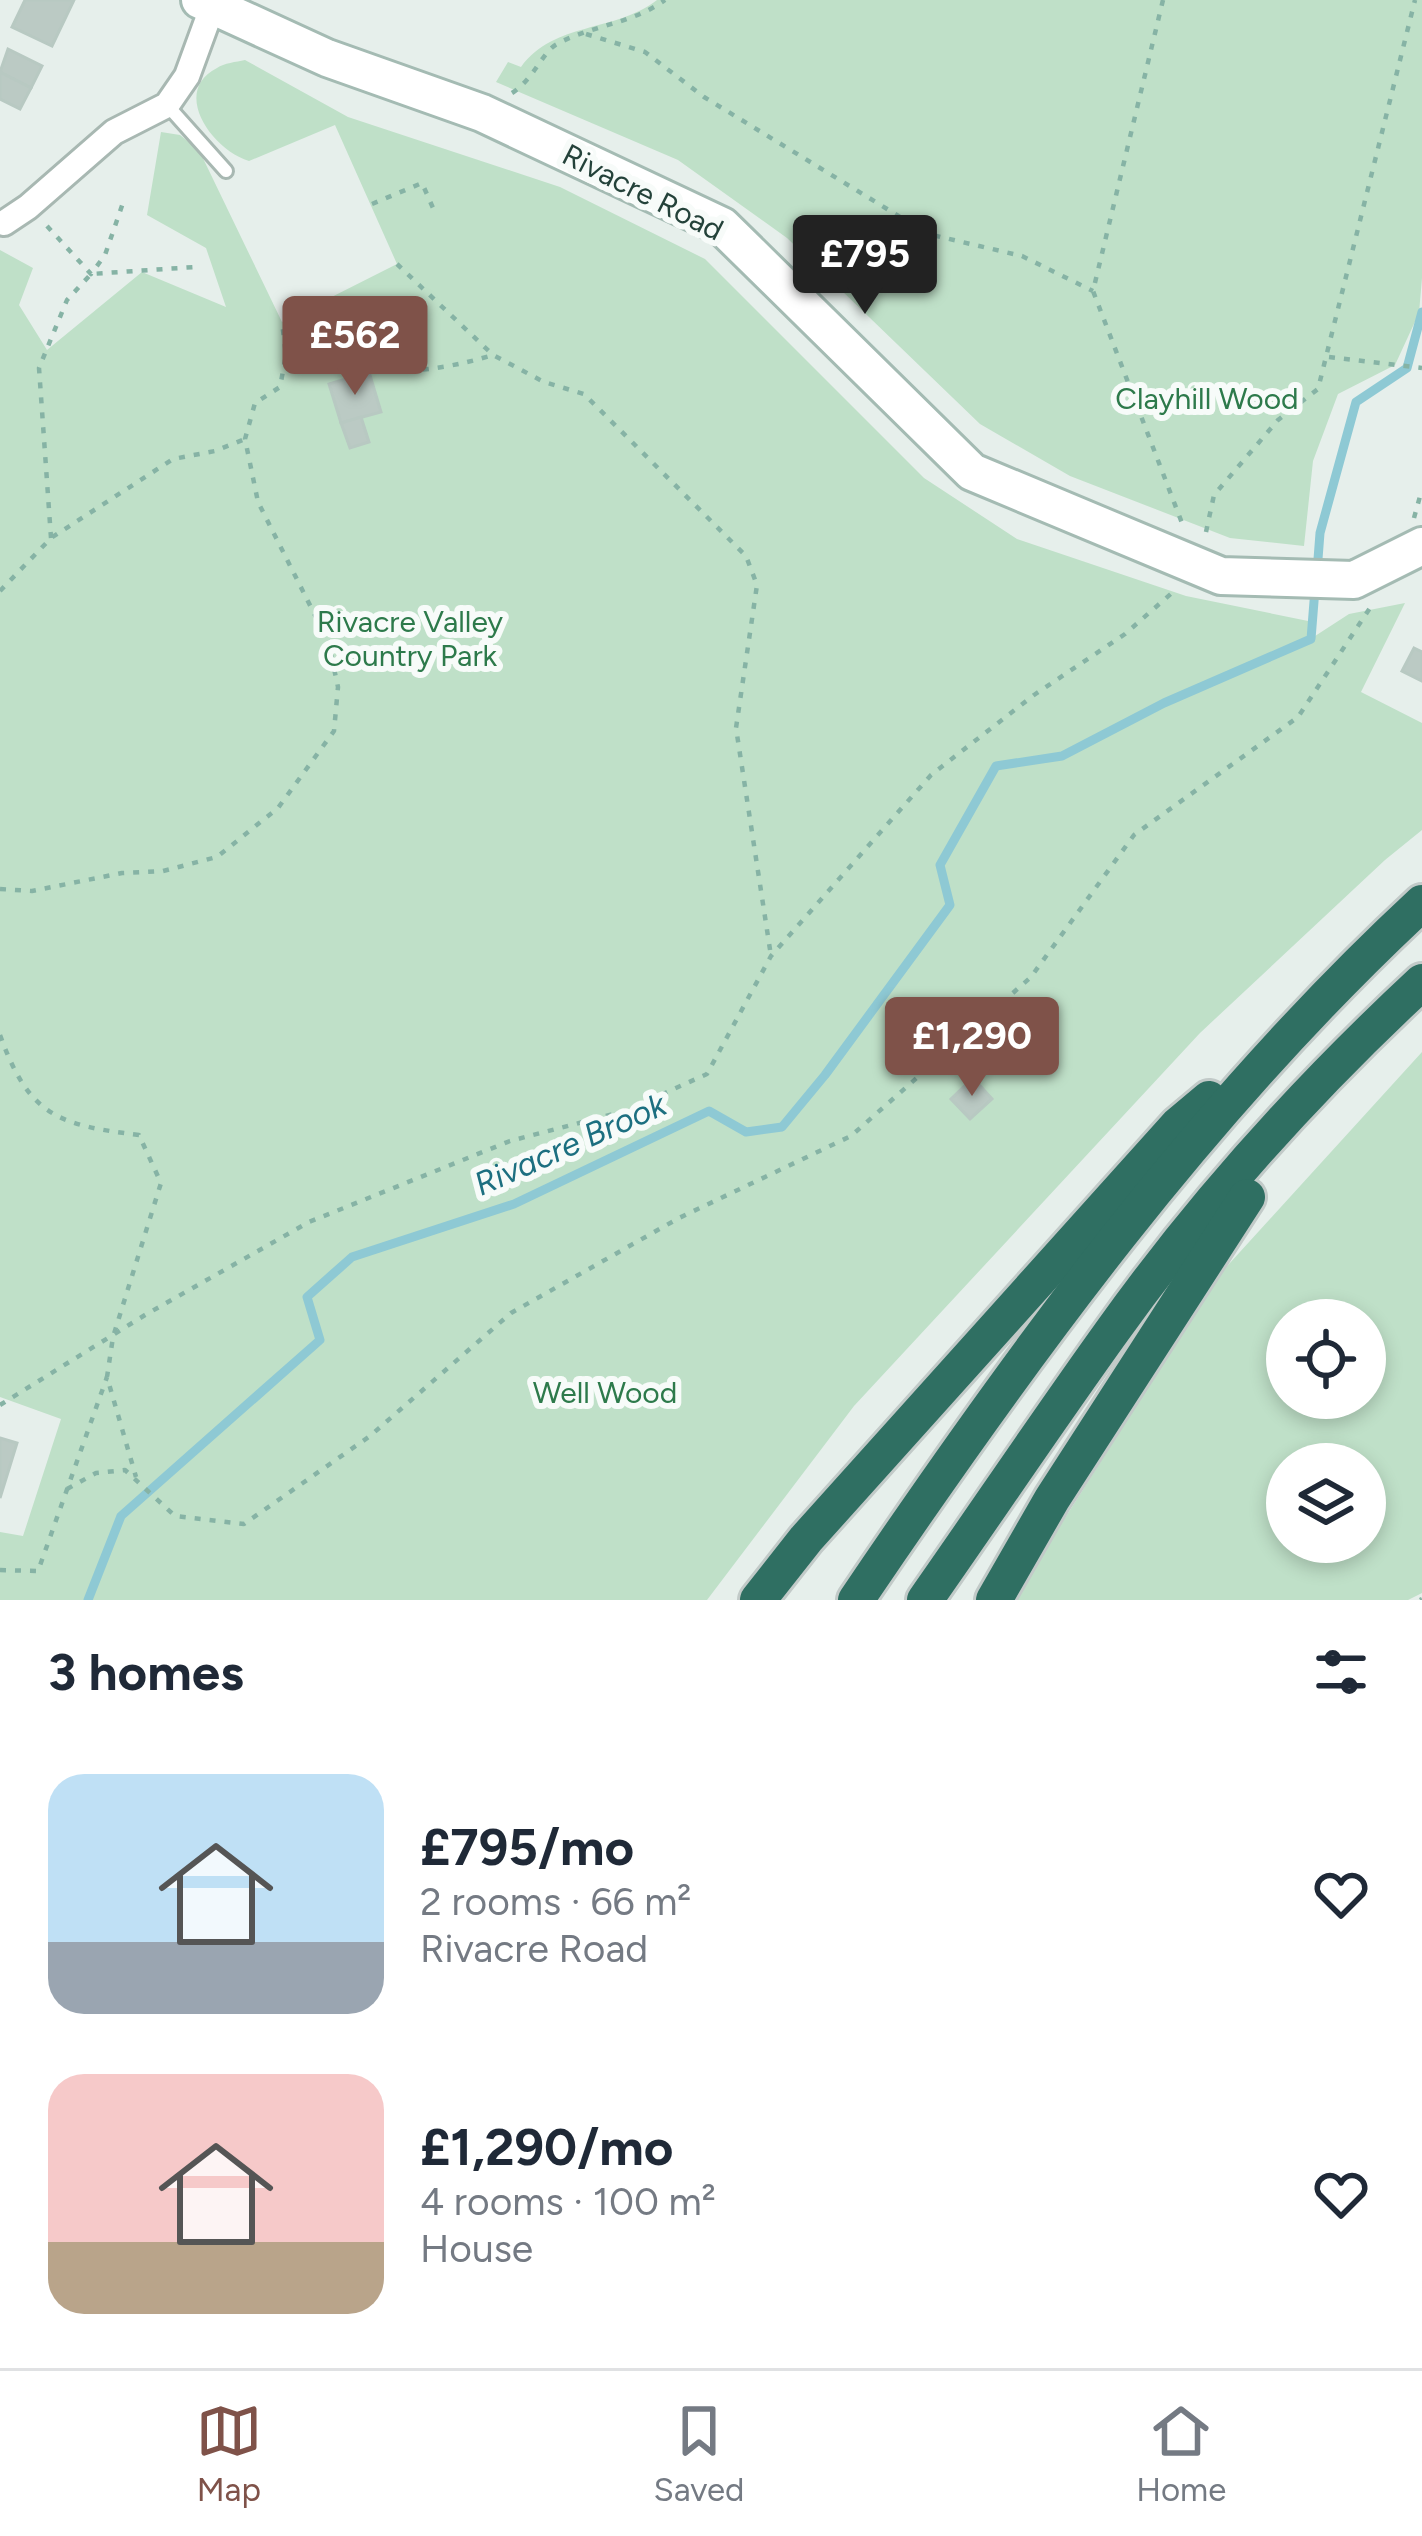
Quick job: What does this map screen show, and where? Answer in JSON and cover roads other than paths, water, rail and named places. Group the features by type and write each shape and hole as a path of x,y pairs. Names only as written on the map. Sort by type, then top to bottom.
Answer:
{"highway":[{"path":"758,1600 806,1539 1178,1125 1328,995 1422,903"},
{"path":"925,1600 1115,1326 1234,1177 1356,1043 1422,982"},
{"path":"856,1600 949,1462 1097,1264 1205,1131 1328,995"},
{"path":"994,1600 1209,1250 1356,1043"}],"main road":[{"name":"Rivacre Road","path":"207,3 327,58 482,113 722,226 971,472 1205,570 1354,580 1412,553"}],"street":[{"path":"4,223 28,208 114,132 167,105 187,76 207,3"}],"lane":[{"path":"167,105 226,171"}],"waterway":[{"name":"Rivacre Brook","path":"1317,572 1320,533 1356,402 1407,368 1422,312"},
{"name":"Rivacre Brook","path":"88,1600 121,1516 320,1340 307,1297 352,1257 514,1204 709,1111 746,1132 782,1127 950,905 940,865 996,766 1062,756 1164,703 1311,639 1315,589"}],"park label":[{"name":"Clayhill Wood","path":"1207,398"},
{"name":"Rivacre Valley Country Park","path":"410,638"},
{"name":"Well Wood","path":"605,1392"}]}
